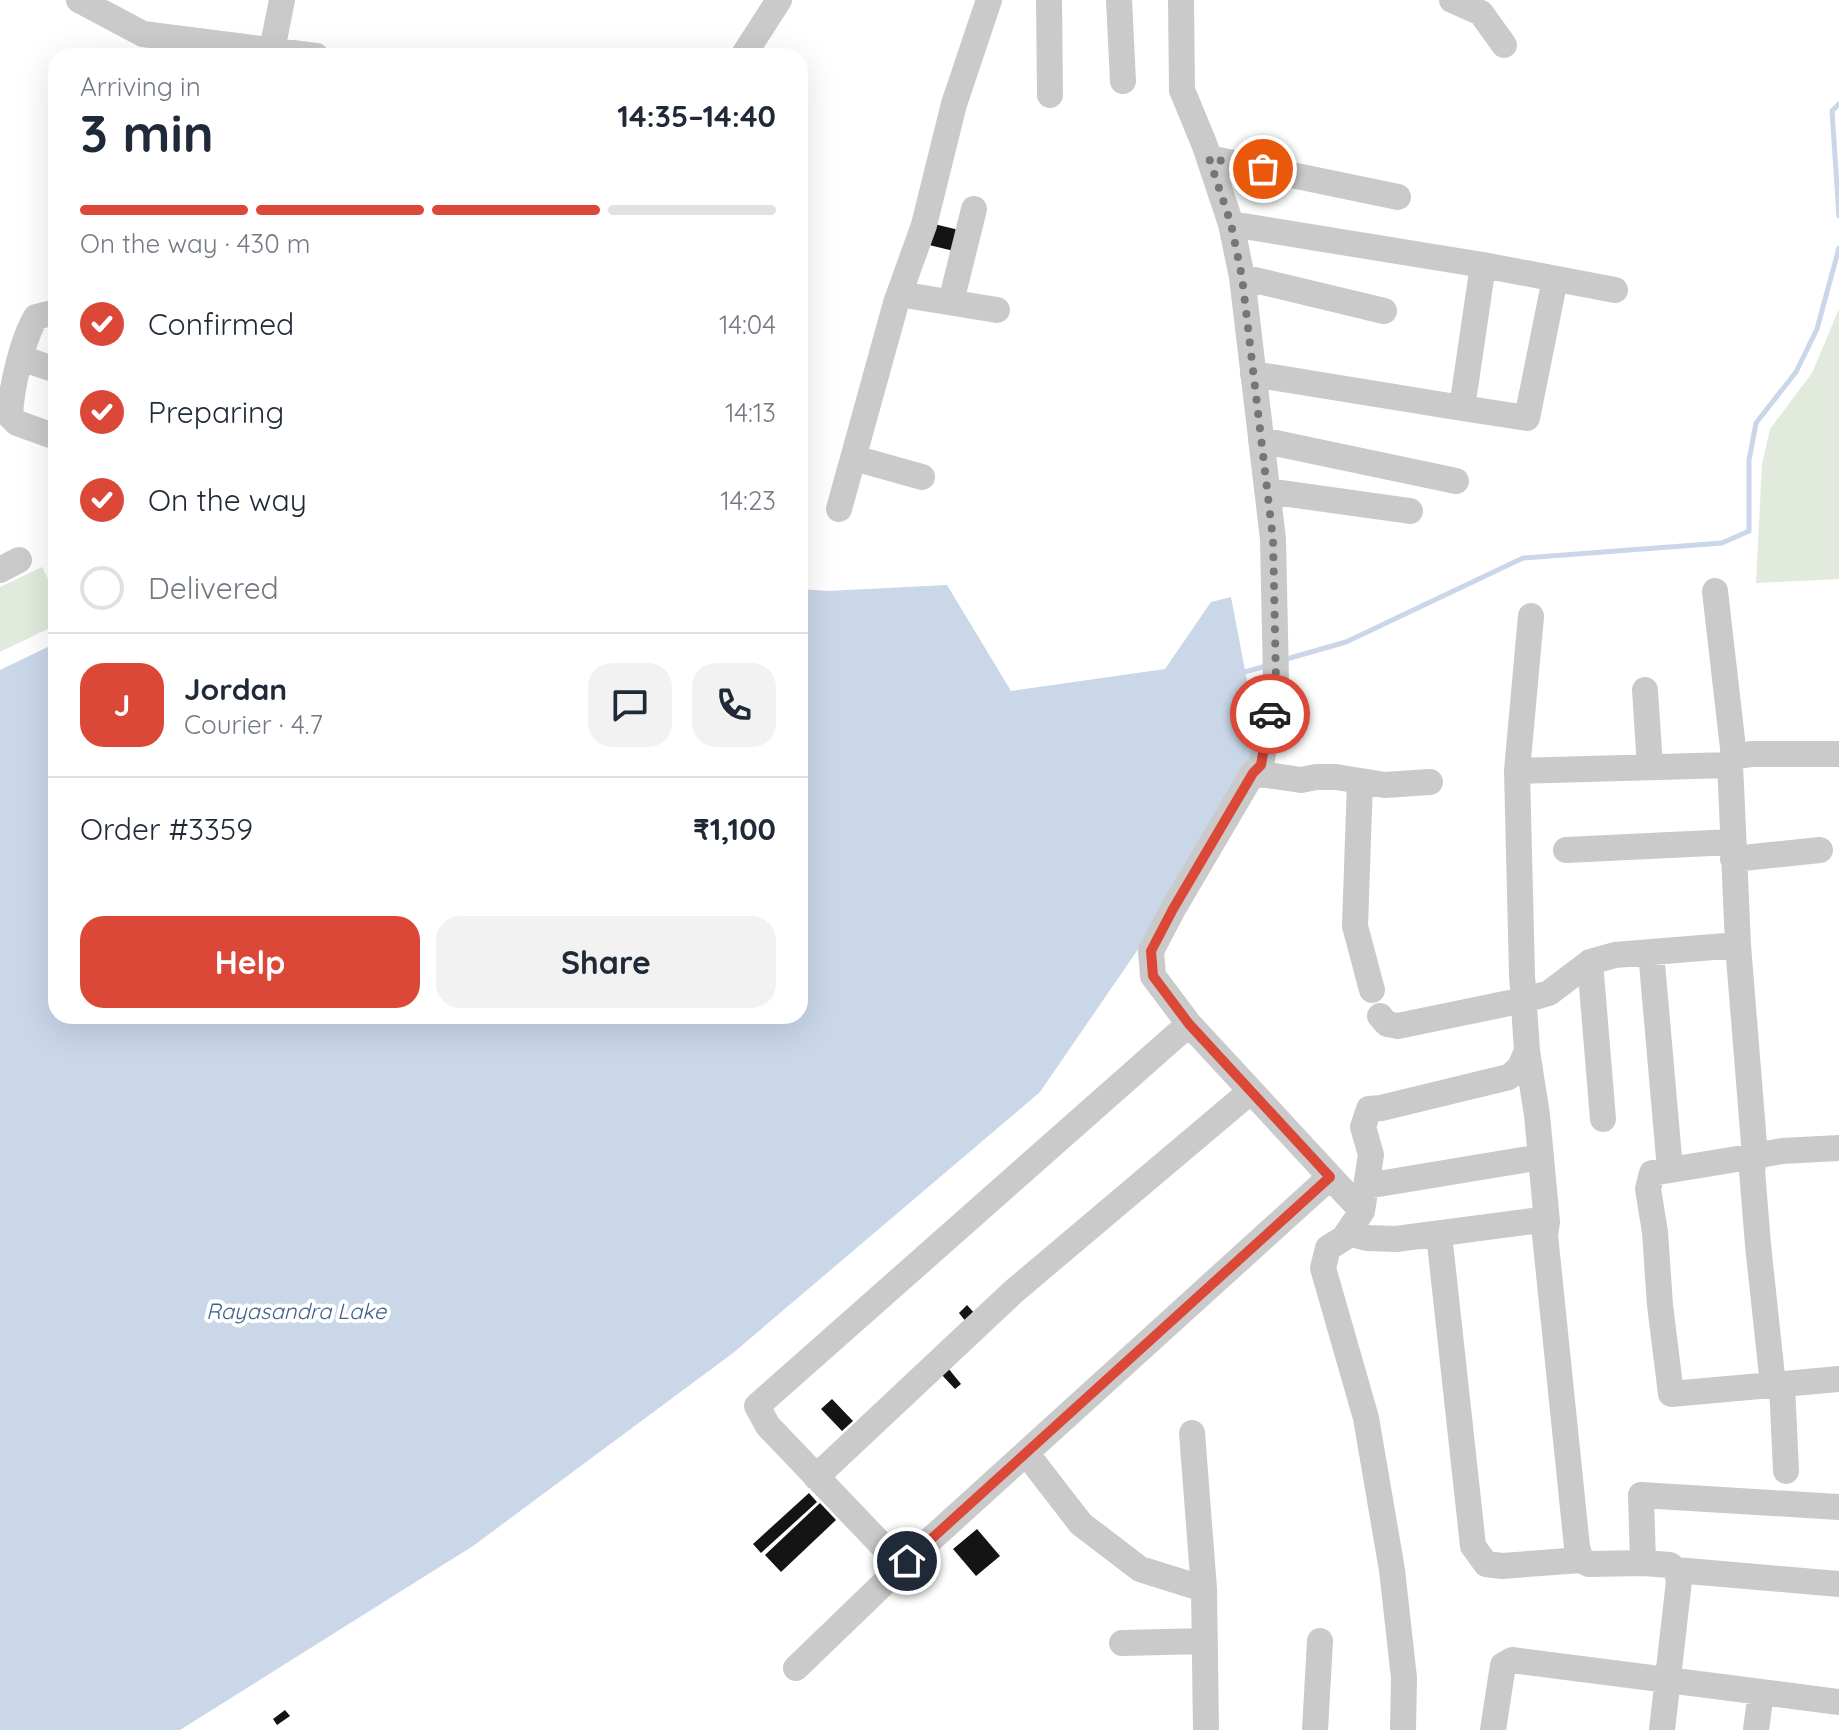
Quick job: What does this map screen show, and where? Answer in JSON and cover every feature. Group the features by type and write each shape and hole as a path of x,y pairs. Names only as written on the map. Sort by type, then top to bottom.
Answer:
{"street":[{"path":"79,0 143,34 256,48"},
{"path":"272,48 282,0"},
{"path":"748,48 779,0"},
{"path":"839,509 899,294 924,225 954,104 989,0"},
{"path":"1049,0 1050,95"},
{"path":"1119,0 1123,81"},
{"path":"1181,0 1182,90 1231,224 1242,277 1273,539 1276,680 1261,765 1253,773 1151,951 1153,976 1189,1024 1358,1210 1368,1238 1396,1239 1533,1221 1547,1222"},
{"path":"1452,0 1481,13 1504,45"},
{"path":"1209,158 1398,197"},
{"path":"951,302 974,209"},
{"path":"1231,224 1615,290"},
{"path":"1462,408 1483,265"},
{"path":"1242,277 1384,311"},
{"path":"1253,374 1527,418 1555,279"},
{"path":"899,294 997,310"},
{"path":"48,314 36,317 28,332 10,402 10,416 17,423 48,434"},
{"path":"21,358 48,367"},
{"path":"1261,440 1456,481"},
{"path":"854,458 922,477"},
{"path":"1267,491 1410,511"},
{"path":"1715,591 1732,761 1733,851 1755,1156 1752,1170 1756,1231 1786,1471"},
{"path":"1531,616 1517,771 1524,1000 1547,1222 1545,1235 1552,1315 1577,1547 1581,1560"},
{"path":"1645,690 1650,767"},
{"path":"1517,771 1650,767 1732,761 1751,754 1839,754"},
{"path":"1253,773 1301,780 1326,777 1385,785 1430,782"},
{"path":"1360,781 1355,926 1372,990"},
{"path":"1566,850 1820,850"},
{"path":"1380,1016 1387,1024 1398,1026 1524,1000 1549,993 1590,962 1615,955 1738,945"},
{"path":"1651,952 1670,1169"},
{"path":"1590,962 1603,1119"},
{"path":"907,1561 897,1561 768,1426 757,1406 1189,1024"},
{"path":"1403,1730 1404,1678 1389,1555 1366,1418 1323,1268 1328,1248 1344,1238 1358,1210 1371,1155 1363,1127 1369,1109 1509,1077 1520,1067 1527,1051"},
{"path":"816,1477 1013,1292 1251,1091"},
{"path":"1839,1148 1782,1151 1670,1169 1652,1173 1648,1189 1671,1394 1839,1379"},
{"path":"1358,1210 1541,1157"},
{"path":"796,1668 907,1561 1330,1177"},
{"path":"1439,1234 1473,1546 1486,1564 1502,1566 1581,1560 1589,1564 1643,1563 1670,1565 1676,1570 1839,1584"},
{"path":"1192,1433 1204,1589 1206,1730"},
{"path":"1026,1453 1081,1524 1092,1533 1140,1569 1204,1589"},
{"path":"1643,1563 1641,1495 1839,1507"},
{"path":"1662,1730 1679,1581 1676,1570"},
{"path":"1122,1643 1205,1641"},
{"path":"1315,1730 1320,1641"},
{"path":"1493,1730 1503,1665 1512,1660 1839,1702"},
{"path":"1756,1730 1761,1692"}],"shaded area":[{"path":"1839,309 1839,579 1756,583 1762,464 1770,429 1812,373"},
{"path":"42,567 48,579 48,629 0,652 0,587"}],"water":[{"name":"Rayasandra Lake","path":"947,585 1011,691 1165,669 1211,602 1231,597 1256,728 1242,798 1040,1092 733,1353 473,1546 180,1730 0,1730 0,670 48,647 48,1024 808,1024 808,590"}],"building":[{"path":"930,223 963,231 958,252 925,244"},
{"path":"967,1305 976,1315 967,1323 959,1313"},
{"path":"948,1368 961,1384 955,1389 941,1374"},
{"path":"832,1399 853,1421 842,1431 821,1409"},
{"path":"809,1493 817,1502 761,1553 753,1544"},
{"path":"820,1503 836,1520 781,1572 765,1555"},
{"path":"977,1529 1000,1556 976,1576 953,1549"},
{"path":"285,1710 290,1716 277,1725 273,1719"}],"waterway":[{"path":"1839,104 1832,111 1839,216"},
{"path":"1283,660 1346,642 1523,558 1722,543 1749,531 1749,460 1756,423 1796,372 1817,329 1839,248"},
{"path":"1241,673 1266,666"}],"way so far":[{"path":"1263,169 1209,158 1231,224 1242,277 1273,539 1276,680 1270,714"}],"route":[{"path":"907,1561 1330,1177 1189,1024 1153,976 1151,951 1253,773 1261,765 1270,714"}]}
